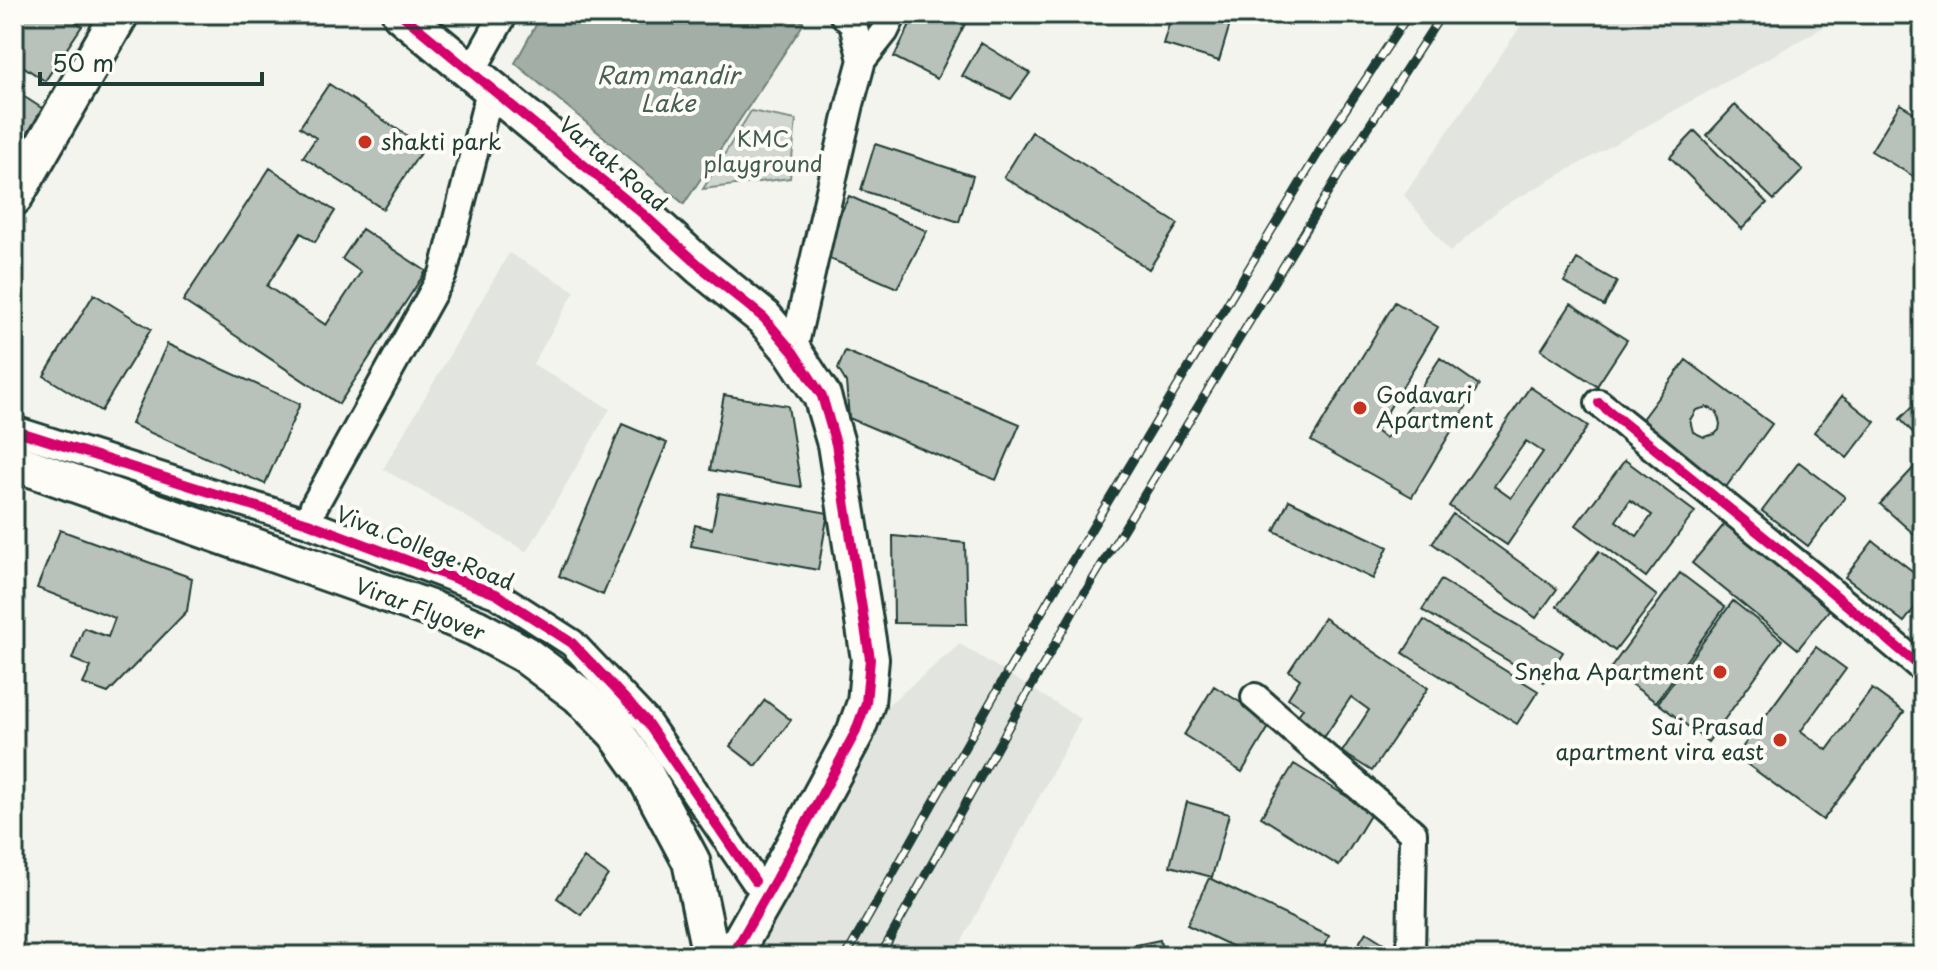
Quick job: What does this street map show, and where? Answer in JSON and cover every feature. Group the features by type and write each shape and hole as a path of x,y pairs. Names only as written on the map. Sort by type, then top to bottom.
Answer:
{"street":[{"path":"14,197 120,14"},
{"name":"Vartak Road","path":"401,14 764,318 793,352 822,396 836,444 870,659 866,703 855,733 732,956"},
{"path":"308,523 314,506 443,274 481,79 504,14"},
{"path":"843,14 853,24 862,60"},
{"path":"793,352 862,60 885,31 893,14"},
{"path":"1599,403 1923,669"},
{"name":"Viva College Road","path":"14,430 308,523 496,594 572,643 646,721 755,881"},
{"name":"Virar Flyover","path":"14,462 433,610 476,628 524,654 579,695 616,733 643,771 691,861 711,956"},
{"path":"1255,697 1413,833 1411,956"}],"shaded area":[{"path":"1529,14 1847,14 1502,207 1450,252 1404,195"},
{"path":"509,253 575,291 533,364 610,409 527,552 383,469"},
{"path":"960,644 1081,719 954,956 743,956 883,709"}],"green space":[{"name":"KMC playground","path":"751,111 796,120 790,178 703,189"}],"water":[{"name":"Ram mandir Lake","path":"542,14 793,14 804,23 684,204 515,63"}],"building":[{"path":"14,14 65,14 82,26 45,81 14,60"},
{"path":"915,14 970,14 937,79 894,57"},
{"path":"1172,14 1233,14 1219,61 1163,44"},
{"path":"981,43 1030,73 1011,99 962,76"},
{"name":"shakti park","path":"329,84 424,147 383,209 303,157 316,138 300,127"},
{"path":"14,90 43,109 14,155"},
{"path":"1900,104 1923,118 1923,182 1871,151"},
{"path":"1735,105 1803,170 1774,200 1707,135"},
{"path":"1695,131 1767,203 1742,229 1670,157"},
{"path":"1032,132 1178,224 1149,269 1004,177"},
{"path":"875,144 973,176 959,222 861,190"},
{"path":"270,168 335,211 315,242 301,233 267,286 326,325 361,272 342,259 362,229 426,271 339,404 183,301"},
{"path":"849,196 927,231 897,288 821,255"},
{"path":"1577,259 1617,282 1604,306 1564,282"},
{"path":"94,294 151,329 101,411 44,376"},
{"name":"Godavari Apartment","path":"1395,302 1438,327 1376,431 1385,438 1391,434 1440,358 1479,385 1412,497 1311,441"},
{"path":"1571,304 1627,340 1597,386 1541,350"},
{"path":"167,344 300,404 265,484 131,424"},
{"path":"845,351 1020,424 996,480 849,418 846,382 838,369"},
{"path":"1686,360 1772,424 1726,487 1639,423","holes":["1707,407 1717,412 1720,424 1715,434 1704,437 1693,432 1690,420 1696,410"]},
{"path":"1530,387 1588,426 1507,545 1449,506","holes":["1526,441 1543,452 1511,498 1494,486"]},
{"path":"724,395 788,406 801,487 710,470"},
{"path":"1842,396 1875,422 1847,458 1814,432"},
{"path":"1923,396 1923,443 1900,419"},
{"path":"622,424 667,443 603,595 559,576"},
{"path":"1625,460 1695,512 1646,577 1576,525","holes":["1630,500 1652,515 1637,536 1616,521"]},
{"path":"1799,462 1845,497 1808,546 1762,511"},
{"path":"1918,463 1923,468 1923,542 1880,504"},
{"path":"719,493 828,513 818,570 691,546 695,525 712,529"},
{"path":"1289,500 1388,547 1373,579 1274,531"},
{"path":"1453,514 1557,589 1536,618 1432,543"},
{"path":"1728,520 1833,605 1798,649 1692,563"},
{"path":"60,530 192,578 187,611 108,693 83,684 91,667 72,659 84,628 108,637 115,618 37,588"},
{"path":"893,536 965,543 967,624 894,623"},
{"path":"1873,541 1923,579 1923,597 1904,622 1845,577"},
{"path":"1599,551 1657,596 1615,651 1557,606"},
{"path":"1680,573 1725,607 1656,702 1610,669"},
{"path":"1441,580 1563,652 1544,682 1422,610"},
{"name":"Sneha Apartment","path":"1733,601 1782,640 1708,742 1658,703"},
{"path":"1324,618 1428,688 1372,771 1342,752 1369,710 1351,697 1323,739 1295,720 1303,708 1288,698 1300,679 1289,671"},
{"path":"1424,620 1538,691 1517,724 1403,653"},
{"name":"Sai Prasad apartment vira east","path":"1816,647 1846,669 1801,731 1827,750 1872,689 1904,712 1823,820 1736,756"},
{"path":"1214,686 1272,722 1242,772 1184,735"},
{"path":"765,700 791,720 756,766 730,746"},
{"path":"1294,764 1372,812 1339,866 1261,817"},
{"path":"1187,802 1229,814 1212,877 1170,866"},
{"path":"584,858 608,875 581,915 557,898"},
{"path":"1209,878 1329,936 1320,956 1253,956 1187,925"},
{"path":"1366,932 1401,954 1400,956 1351,956"},
{"path":"1160,940 1163,956 1083,956"}],"railway":[{"path":"846,956 1048,601 1334,127 1409,14"},
{"path":"880,956 1073,612 1360,140 1442,14"}],"cycle path":[{"path":"401,14 764,318 793,352 822,396 836,444 870,659 866,703 855,733 732,956"},
{"path":"1599,403 1923,669"},
{"path":"14,430 308,523 496,594 572,643 646,721 755,881"}],"place":[{"name":"shakti park","path":"365,142"},
{"name":"Godavari Apartment","path":"1360,408"},
{"name":"Sneha Apartment","path":"1720,672"},
{"name":"Sai Prasad apartment vira east","path":"1780,740"}]}
